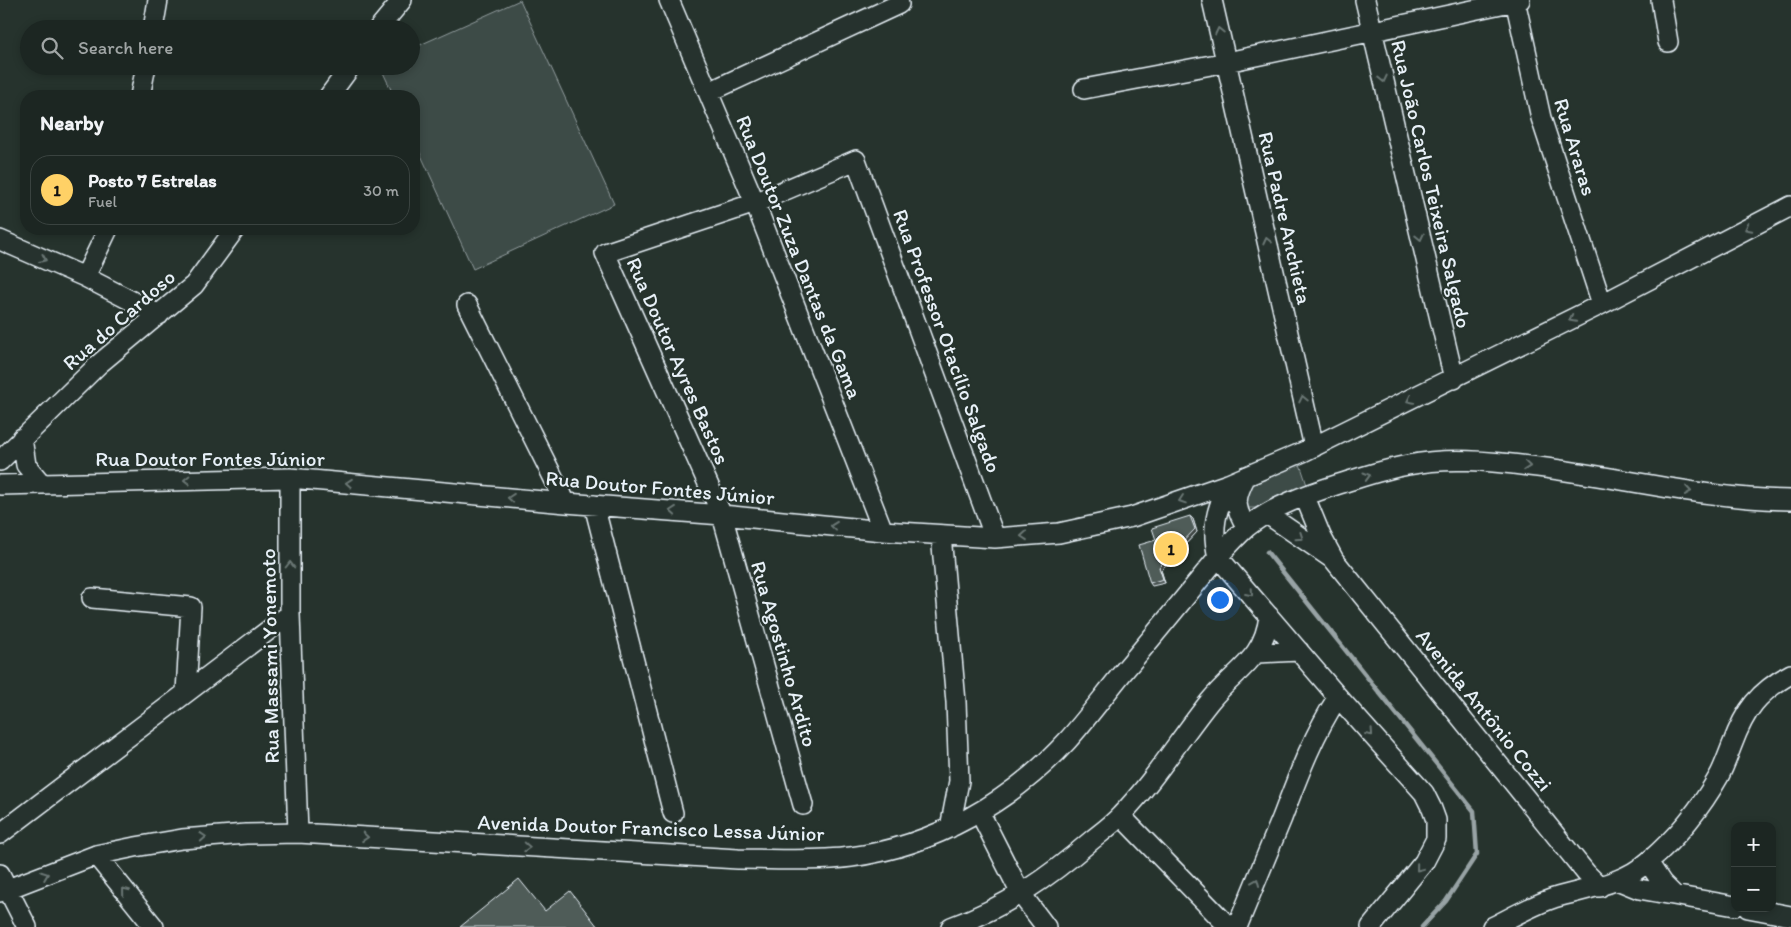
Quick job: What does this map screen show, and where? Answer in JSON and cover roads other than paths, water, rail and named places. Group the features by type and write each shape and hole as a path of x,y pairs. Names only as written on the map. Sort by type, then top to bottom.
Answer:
{"street":[{"path":"155,20 158,0"},
{"path":"385,20 402,0"},
{"name":"Rua Doutor Zuza Dantas da Gama","path":"669,0 755,203 883,531"},
{"name":"Rua Padre Anchieta","path":"1212,0 1227,62 1309,450"},
{"name":"Rua João Carlos Teixeira Salgado","path":"1365,0 1454,379"},
{"path":"1084,89 1227,62 1516,0"},
{"name":"Rua Araras","path":"1516,0 1541,118 1602,304"},
{"path":"1661,0 1668,42"},
{"path":"708,92 899,4"},
{"path":"141,90 144,75"},
{"path":"333,90 344,75"},
{"name":"Rua Professor Otacílio Salgado","path":"755,203 856,160 995,538"},
{"name":"Rua Doutor Ayres Bastos","path":"722,515 605,253 755,203"},
{"name":"Rua Doutor Fontes Júnior","path":"0,485 290,478 722,515 883,531 995,538 1059,533 1132,517 1228,484 1309,450 1454,379 1791,206"},
{"path":"85,277 105,235"},
{"name":"Rua do Cardoso","path":"0,461 99,364 194,285 231,235"},
{"path":"0,240 85,277 159,315"},
{"path":"467,305 566,503"},
{"path":"22,438 26,465 41,483"},
{"path":"1312,494 1368,475 1409,464 1446,461 1503,463 1572,470 1669,488 1752,500 1791,500"},
{"path":"1246,476 1237,493 1236,503 1240,516 1247,527"},
{"name":"Rua Massami Yonemoto","path":"290,478 290,614 298,833"},
{"path":"1228,484 1218,506 1214,526 1218,557 1338,697 1424,793 1436,820 1436,839 1424,862 1371,927"},
{"name":"Avenida Doutor Francisco Lessa Júnior","path":"2,885 96,855 182,838 246,834 298,833 728,858 809,860 852,857 897,847 950,828 980,813 1030,776 1067,742 1218,557 1247,527 1267,514 1312,494"},
{"name":"Avenida Antônio Cozzi","path":"1312,494 1321,536 1334,560 1586,873 1609,884 1731,905"},
{"path":"594,505 673,813"},
{"name":"Avenida Antônio Cozzi","path":"1267,514 1334,560"},
{"name":"Rua Agostinho Ardito","path":"722,515 803,805"},
{"path":"941,535 956,702 959,781 950,828"},
{"path":"92,598 191,607 186,692"},
{"path":"0,834 290,614"},
{"path":"951,927 975,918 1021,894 1076,854 1121,816 1151,780 1211,699 1257,653 1266,632 1269,616"},
{"path":"1257,653 1299,651"},
{"path":"1492,927 1554,898 1609,884 1648,862 1674,837 1702,804 1720,775 1740,724 1750,706 1760,694 1788,677"},
{"path":"1237,927 1308,749 1324,718 1338,697"},
{"path":"980,813 1021,894 1046,927"},
{"path":"1121,816 1229,927"},
{"path":"96,855 154,927"},
{"path":"1648,862 1662,883 1674,895"},
{"path":"2,885 28,927"},
{"path":"1770,912 1791,916"}],"waterway":[{"path":"1267,552 1474,811 1477,854 1446,901 1422,927"}],"place":[{"name":"Posto 7 Estrelas","path":"1171,549"}]}
